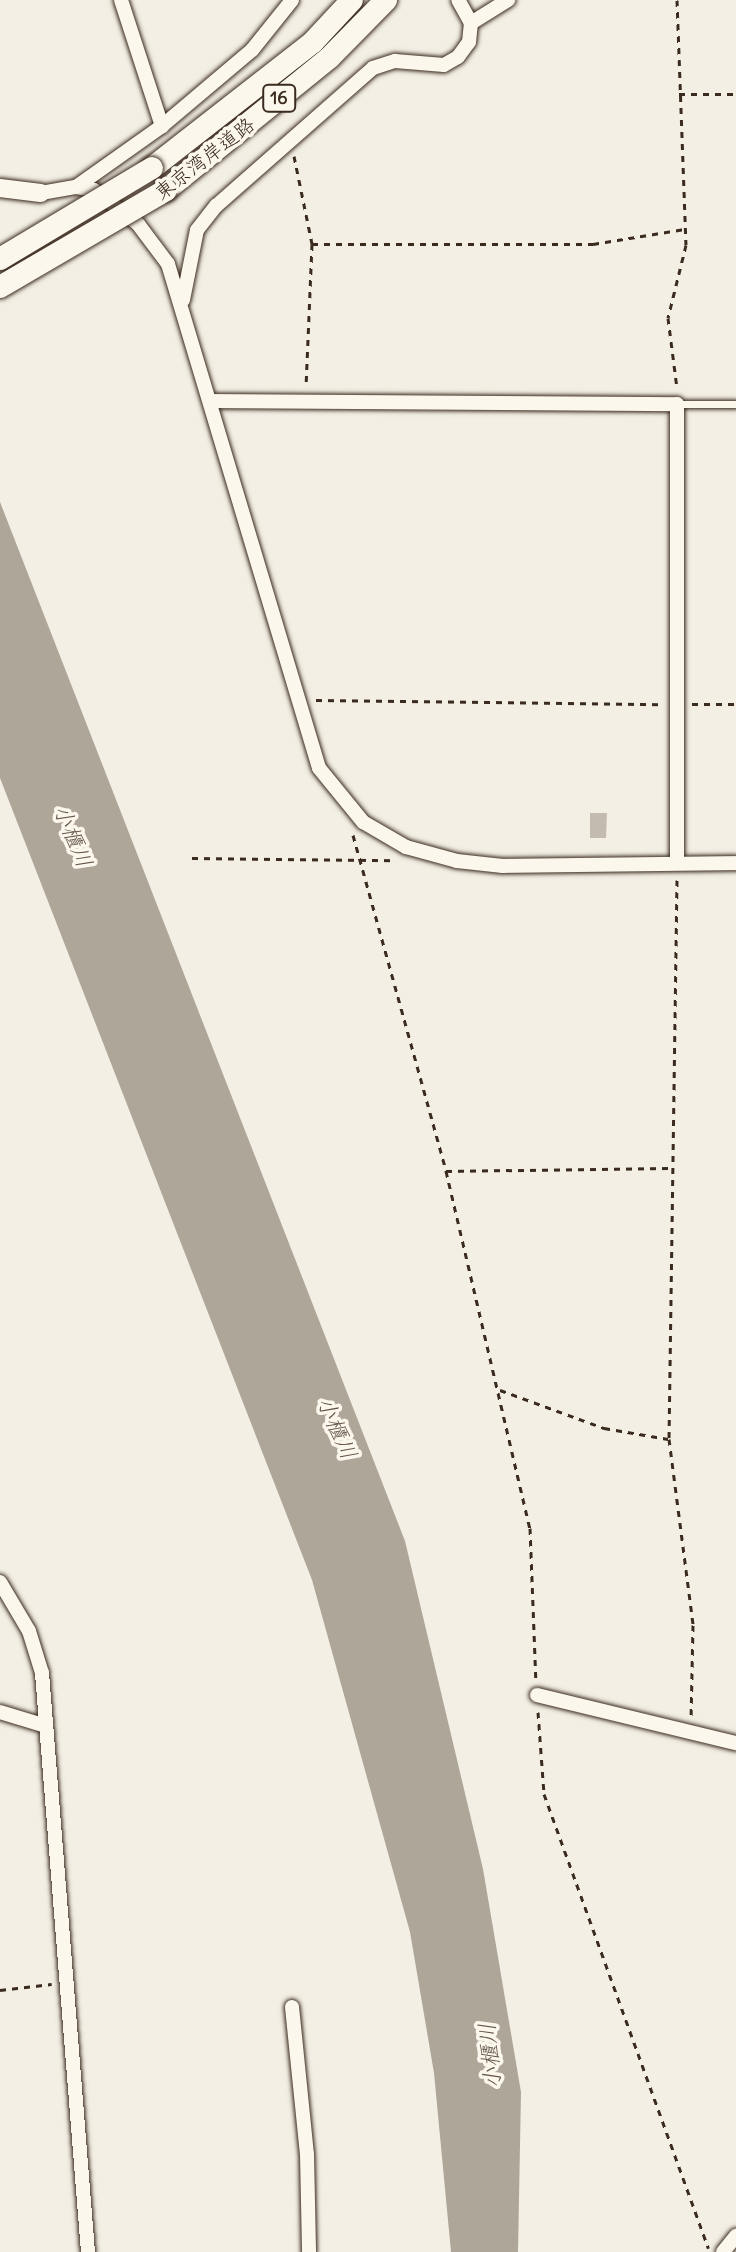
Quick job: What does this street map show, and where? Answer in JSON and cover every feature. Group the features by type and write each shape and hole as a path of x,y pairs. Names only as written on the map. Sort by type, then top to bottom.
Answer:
{"highway":[{"name":"東京湾岸道路","path":"0,259 152,168 313,42 352,0"},
{"name":"東京湾岸道路","path":"0,287 166,190 330,57 386,0"}],"street":[{"path":"121,0 162,126"},
{"path":"76,187 162,126 252,50 292,0"},
{"path":"183,303 197,230 216,206 373,68 395,61 444,65 458,57 469,42 471,23 458,0"},
{"path":"471,23 508,0"},
{"path":"0,188 41,193 76,187 94,190 138,224 168,264 213,401 319,768 363,822 406,847 443,858 503,866 736,863"},
{"path":"213,401 677,404 677,863"},
{"path":"0,1582 34,1642 46,1726 88,2252"},
{"path":"537,1695 736,1743"},
{"path":"0,1712 46,1726"},
{"path":"292,2007 307,2154 309,2252"},
{"path":"723,2252 736,2236"}],"lane":[{"path":"677,404 736,404"}],"path":[{"path":"677,0 685,229 668,318 677,360 677,404"},
{"path":"679,94 736,94"},
{"path":"291,140 312,244 306,402"},
{"path":"312,244 593,244 685,229"},
{"path":"301,699 736,704"},
{"path":"352,830 446,1171 500,1390 530,1528 544,1794 710,2252"},
{"path":"192,858 401,859"},
{"path":"677,863 669,1168 669,1439 693,1625 691,1730"},
{"path":"446,1171 669,1168"},
{"path":"500,1390 604,1428 669,1439"},
{"path":"0,1990 66,1982"}],"water":[{"name":"小櫃川","path":"0,502 405,1541 483,1869 521,2092 518,2252 451,2252 434,2073 410,1932 312,1580 0,778"}],"building":[{"path":"590,813 607,813 606,838 590,838"}]}
